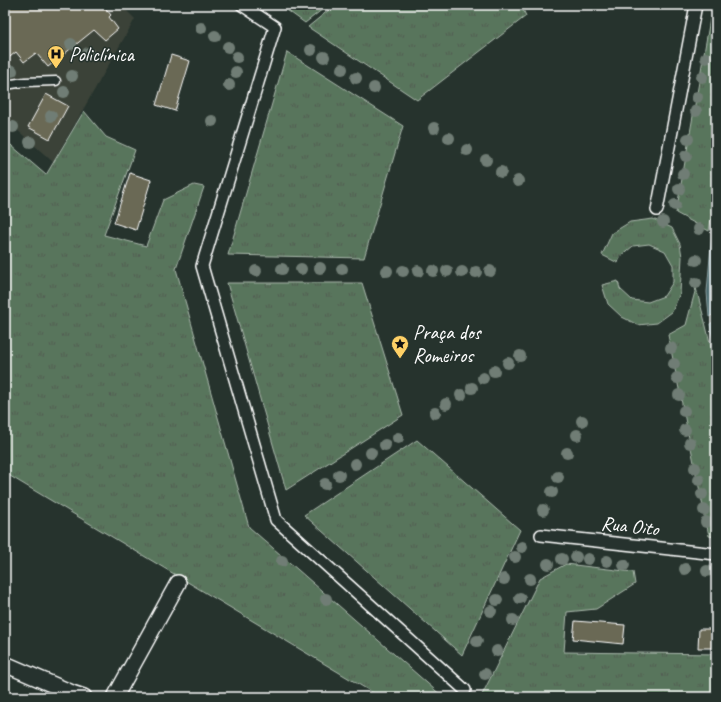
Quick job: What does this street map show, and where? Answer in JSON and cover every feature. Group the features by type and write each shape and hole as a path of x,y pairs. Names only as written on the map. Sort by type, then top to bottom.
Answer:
{"street":[{"path":"242,5 274,27 202,266 276,520 465,690"},
{"path":"657,210 696,5"},
{"name":"Rua Oito","path":"541,535 716,554"},
{"path":"115,697 178,583"},
{"path":"5,664 84,697"}],"lane":[{"path":"5,85 25,82 56,81"}],"shaded area":[{"name":"Policlínica","path":"5,5 121,5 135,19 53,162 5,119"}],"green space":[{"path":"280,5 328,5 305,23"},
{"path":"335,5 521,5 526,16 417,100 308,27"},
{"path":"710,19 716,21 716,222 711,219 709,231 676,213"},
{"path":"287,52 403,126 364,258 228,255"},
{"path":"84,111 106,137 135,150 104,235 146,246 163,200 194,185 204,187 176,269 249,527 443,697 380,697 5,473 5,140 46,175"},
{"path":"653,219 672,228 680,244 682,257 680,293 672,312 657,323 638,325 622,317 608,304 602,285 618,281 620,289 632,300 648,302 664,296 673,282 673,265 665,251 649,244 633,246 620,257 618,263 602,255 612,233 630,222"},
{"path":"227,283 362,283 403,415 286,490"},
{"path":"696,288 716,364 716,537 709,536 668,335 686,325"},
{"path":"417,440 520,530 462,655 304,515"},
{"path":"566,564 633,572 635,584 596,609 567,612 564,652 716,654 716,696 481,697 540,578"}],"water":[{"path":"713,222 716,224 716,313 709,317 707,292"},
{"path":"716,320 716,357 710,324"}],"building":[{"path":"5,5 103,5 111,15 109,17 118,29 105,40 94,30 48,67 36,53 24,62 16,52 5,61"},
{"path":"171,55 190,61 175,111 156,105"},
{"path":"46,94 68,106 50,139 28,127"},
{"path":"130,173 151,180 136,230 114,223"},
{"path":"575,621 625,625 623,644 573,639"},
{"path":"699,629 716,629 716,648 698,648"}],"place":[{"name":"Policlínica","path":"56,69"},
{"name":"Praça dos Romeiros","path":"400,359"}]}
